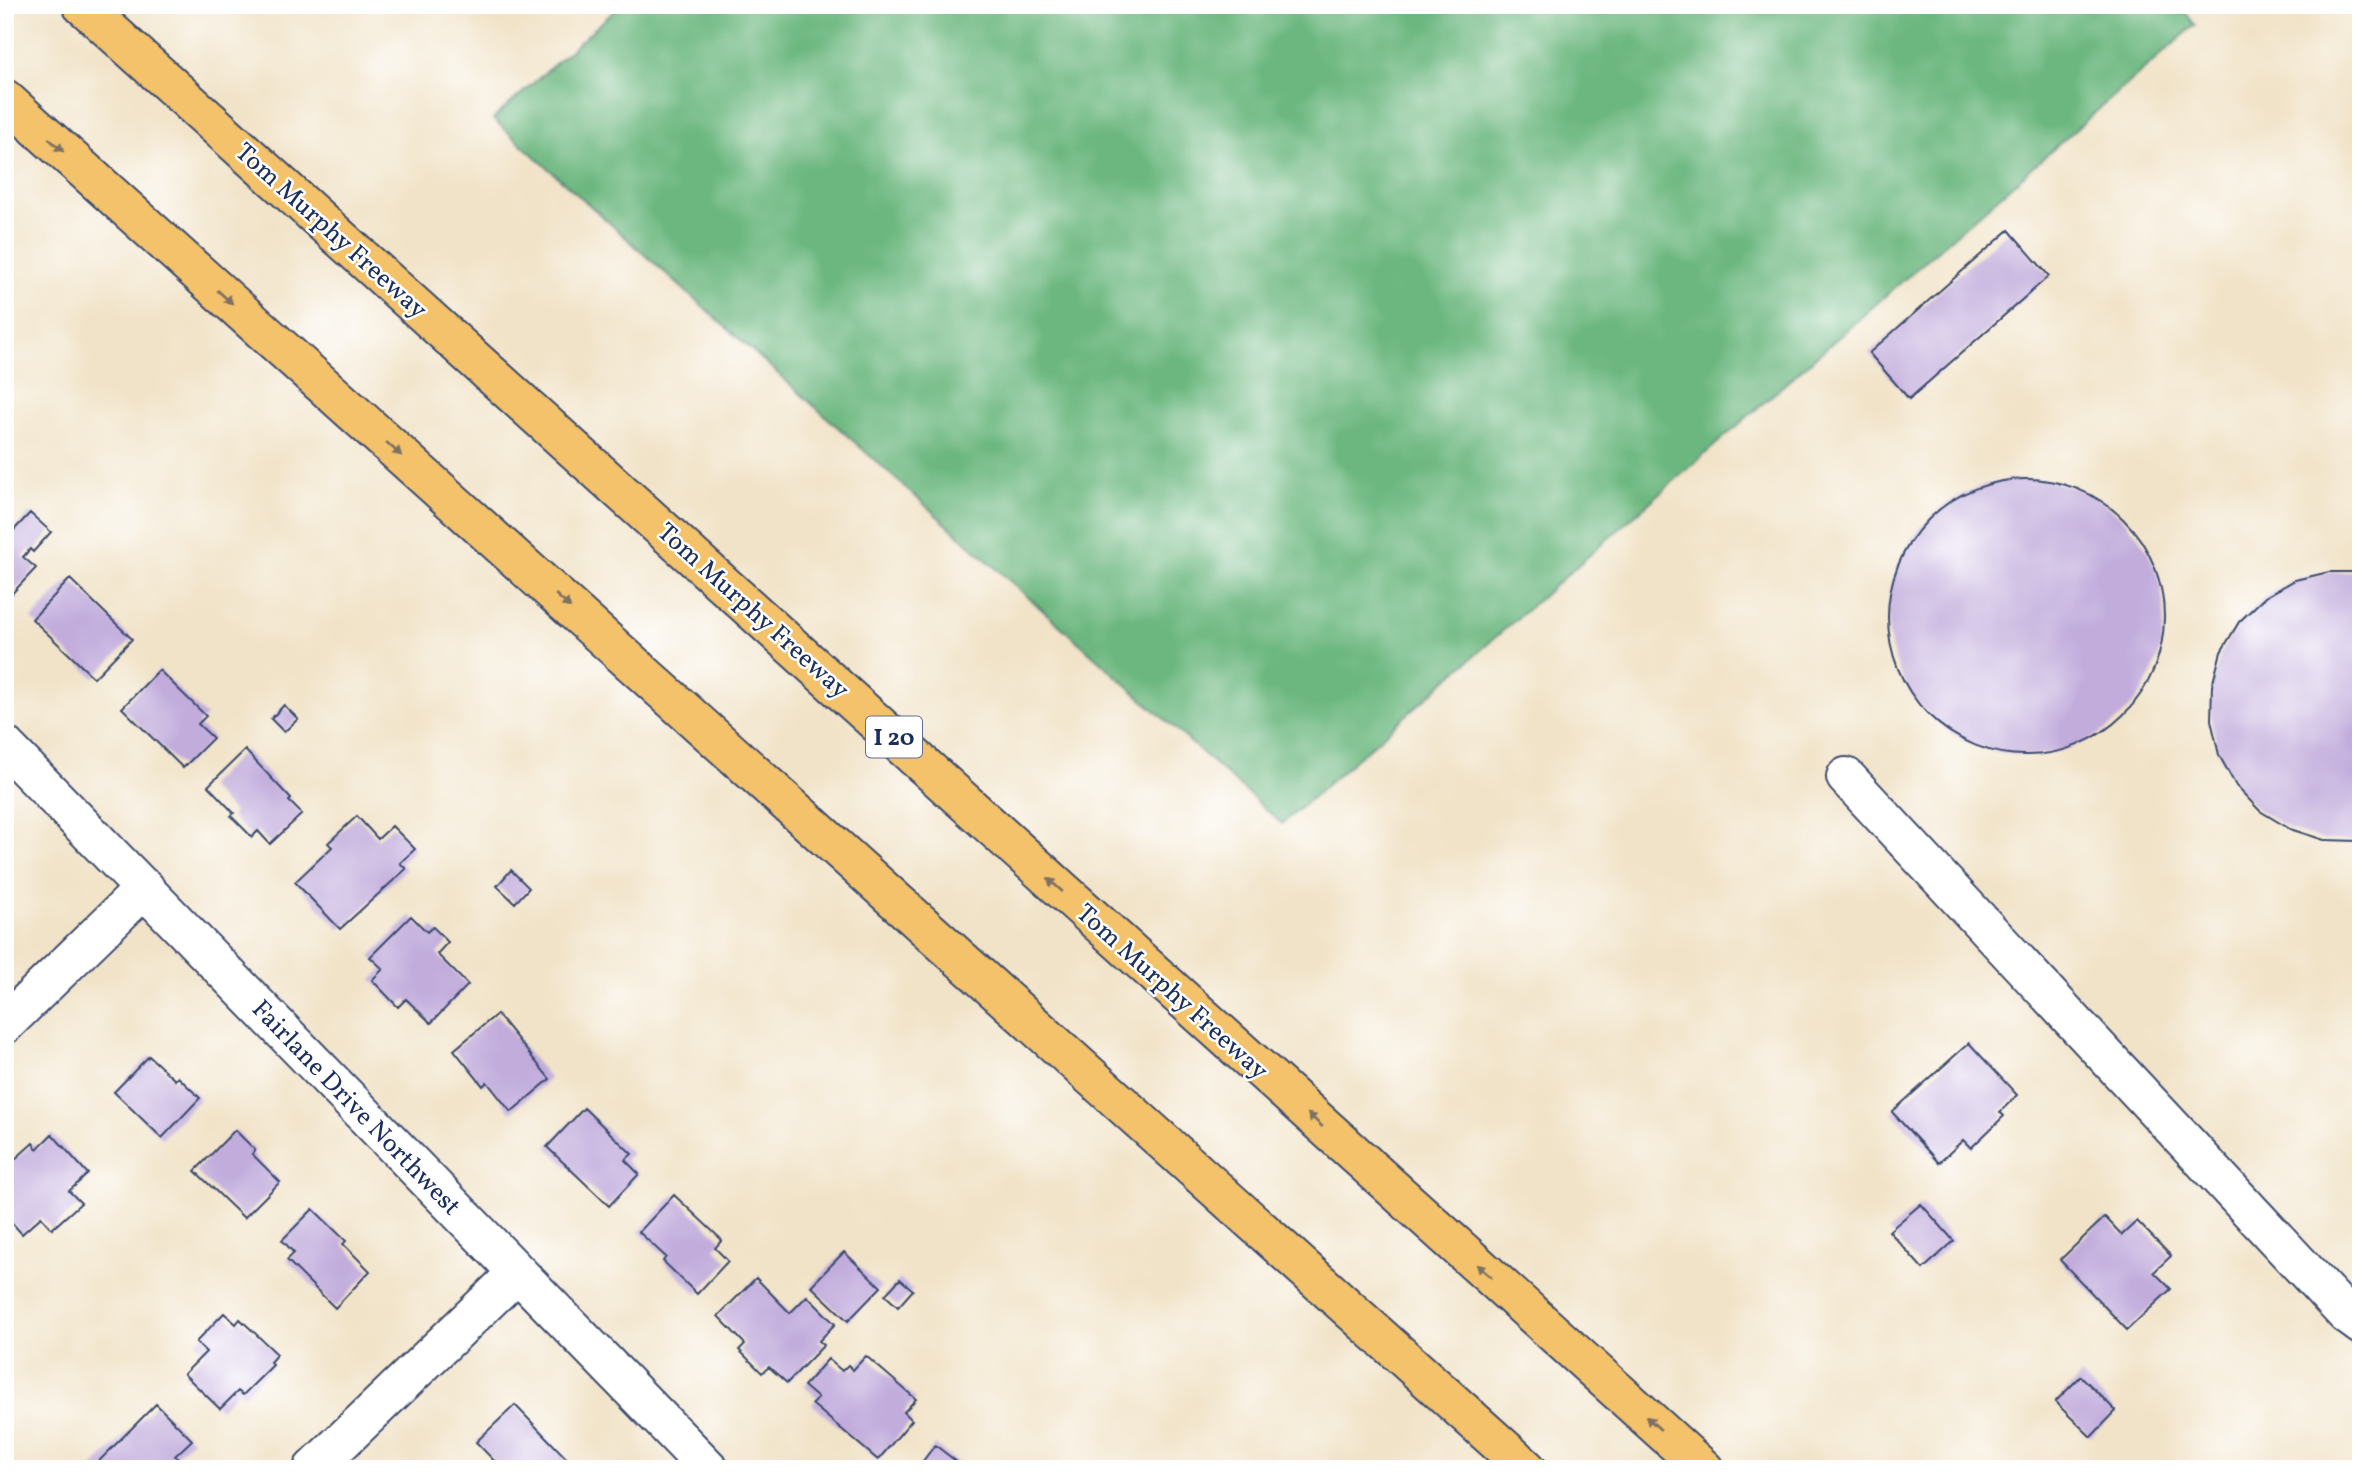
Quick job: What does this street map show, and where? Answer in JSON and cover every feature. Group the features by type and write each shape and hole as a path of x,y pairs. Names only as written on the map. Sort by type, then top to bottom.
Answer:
{"highway":[{"name":"Tom Murphy Freeway","path":"82,5 1704,1469"},
{"path":"5,99 1527,1469"}],"street":[{"name":"Fairlane Drive Northwest","path":"5,746 709,1469"},
{"path":"1846,777 2346,1314 2361,1325"},
{"path":"5,1024 145,888"},
{"path":"313,1469 517,1273"}],"green space":[{"path":"621,5 2180,5 2195,25 1282,824 493,119"}],"building":[{"path":"2009,230 2049,276 1909,399 1869,353"},
{"path":"2026,479 2053,482 2079,490 2103,503 2123,520 2140,540 2153,564 2161,590 2164,617 2161,644 2153,670 2140,694 2123,714 2103,731 2079,744 2053,752 2026,755 1999,752 1973,744 1949,731 1929,714 1912,694 1899,670 1891,644 1888,617 1891,590 1899,564 1912,540 1929,520 1949,503 1973,490 1999,482"},
{"path":"30,513 51,532 33,552 30,549 23,557 36,568 5,601 5,522 14,530"},
{"path":"2329,572 2361,572 2359,841 2324,840 2290,829 2260,811 2236,786 2219,755 2211,720 2212,686 2221,652 2239,622 2265,597 2295,580"},
{"path":"70,579 132,639 94,678 32,619"},
{"path":"159,670 206,716 198,724 213,738 183,768 122,708"},
{"path":"284,705 298,719 284,732 271,719"},
{"path":"245,750 302,814 270,844 258,831 252,837 231,816 234,813 208,786"},
{"path":"357,816 378,839 392,826 415,849 400,863 406,869 340,929 295,882 332,847 328,843"},
{"path":"511,870 529,888 515,903 497,886"},
{"path":"411,916 427,932 433,927 448,942 437,954 468,985 431,1023 406,999 398,1007 372,980 383,969 370,957"},
{"path":"497,1014 550,1079 511,1112 487,1082 483,1086 454,1050"},
{"path":"1969,1043 2017,1095 2000,1112 2004,1116 1971,1148 1963,1140 1939,1163 1892,1112"},
{"path":"149,1056 175,1080 178,1077 200,1098 162,1138 114,1092"},
{"path":"584,1108 632,1154 625,1160 639,1174 609,1206 547,1147"},
{"path":"235,1130 255,1150 252,1154 280,1182 244,1218 195,1171"},
{"path":"52,1134 88,1174 69,1191 81,1203 52,1229 41,1217 22,1234 5,1215 5,1168 33,1143 37,1149"},
{"path":"674,1195 722,1240 715,1248 728,1261 697,1294 663,1261 666,1257 639,1232"},
{"path":"1921,1204 1954,1241 1923,1269 1889,1231"},
{"path":"313,1209 346,1241 343,1244 370,1271 335,1308 287,1260 294,1253 282,1240"},
{"path":"2105,1217 2122,1235 2137,1221 2171,1256 2154,1272 2171,1289 2127,1330 2060,1260"},
{"path":"844,1252 881,1287 848,1321 811,1286"},
{"path":"756,1278 790,1313 807,1296 835,1324 819,1341 824,1345 787,1383 769,1367 762,1373 739,1350 745,1344 718,1316"},
{"path":"900,1279 913,1290 898,1307 885,1295"},
{"path":"224,1313 236,1324 240,1319 277,1354 270,1362 273,1365 243,1395 238,1391 220,1409 184,1374 206,1352 196,1342"},
{"path":"866,1356 916,1399 904,1412 912,1420 878,1460 812,1404 818,1398 804,1386 828,1359 842,1371 848,1365 853,1370"},
{"path":"2081,1376 2116,1411 2091,1437 2055,1402"},
{"path":"156,1404 192,1440 175,1456 178,1459 168,1469 95,1469 93,1467"},
{"path":"515,1405 574,1466 572,1469 502,1469 476,1442"},
{"path":"935,1445 966,1469 917,1469"}]}
